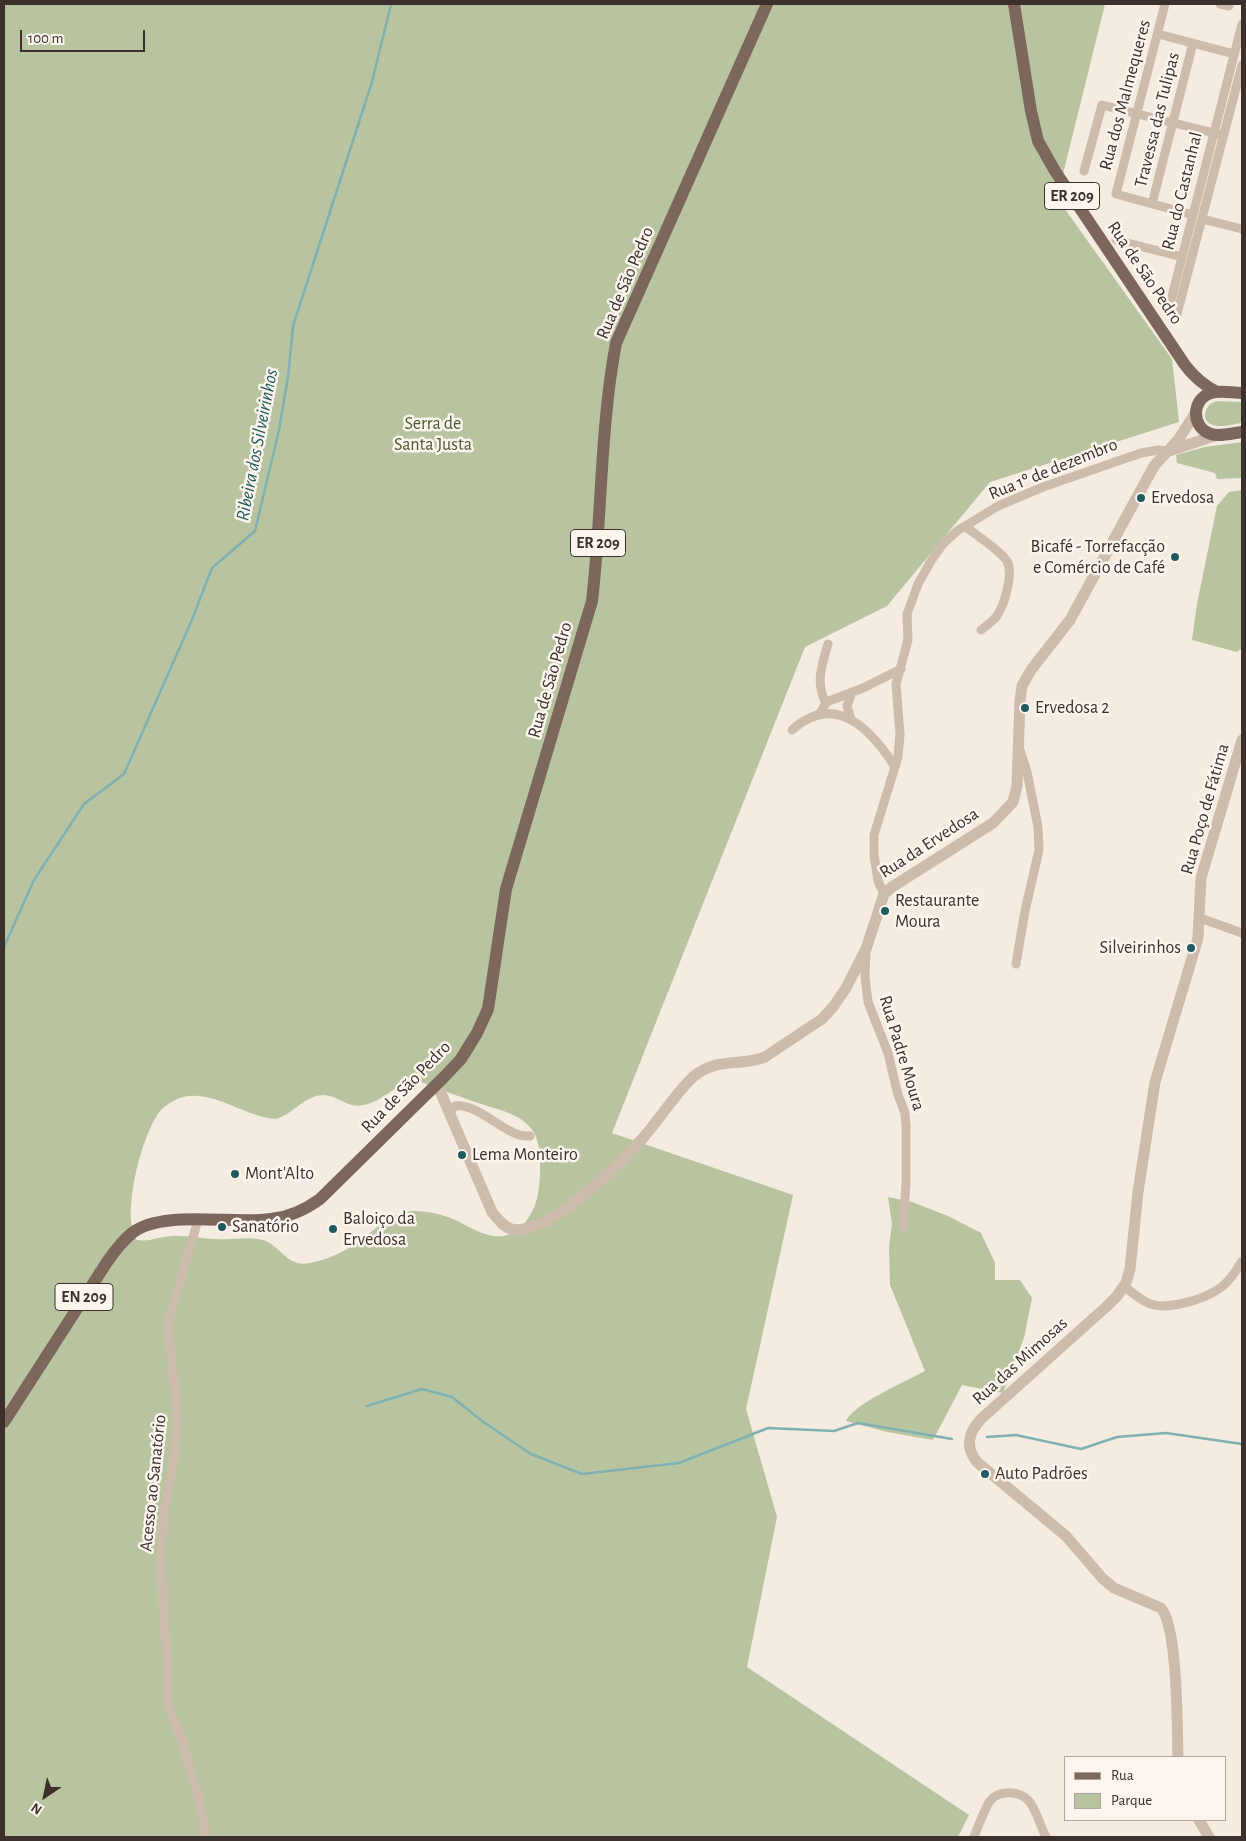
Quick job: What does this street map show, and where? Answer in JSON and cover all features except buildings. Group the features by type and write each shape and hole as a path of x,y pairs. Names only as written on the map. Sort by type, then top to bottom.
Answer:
{"main road":[{"name":"Rua de São Pedro","path":"198,1220 272,1219 306,1209 320,1199 433,1088 461,1059 477,1034 488,1009 495,976 506,889 592,601 610,383 616,343 767,4"},
{"name":"Rua de São Pedro","path":"1014,4 1031,111 1038,141 1055,171 1185,366 1206,386 1217,392"},
{"name":"Rua de São Pedro","path":"1185,366 1197,407"},
{"path":"1197,407 1209,393 1242,392"},
{"name":"ER 209","path":"1197,407 1196,420 1206,432 1217,435"},
{"path":"1217,435 1242,432"},
{"name":"EN 209","path":"4,1422 119,1246 132,1232 148,1224 167,1220 198,1220"}],"street":[{"name":"Rua dos Malmequeres","path":"1152,204 1116,194 1166,4"},
{"name":"Rua do Castanhal","path":"1242,24 1214,133 1197,217 1176,314 1168,312 1182,257 1197,217 1224,135 1242,64"},
{"path":"1158,34 1234,54"},
{"name":"Travessa das Tulipas","path":"1152,204 1194,43"},
{"path":"1084,171 1102,105 1224,135"},
{"path":"1152,204 1242,229"},
{"path":"1116,240 1182,257"},
{"name":"Rua da Ervedosa","path":"433,1088 449,1113 492,1212 502,1223 511,1229 523,1229 538,1225 557,1215 606,1175 642,1139 693,1078 707,1068 722,1063 754,1061 765,1057 822,1019 846,988 866,949 884,894 993,823 1013,802 1018,786 1022,686 1031,670 1070,620 1154,466 1183,433 1197,407"},
{"name":"Rua da Ervedosa","path":"1170,450 1217,435"},
{"name":"Rua 1º de dezembro","path":"884,894 878,881 874,855 874,835 898,757 900,734 896,684 908,640 907,614 918,584 943,544 965,526 998,506 1043,487 1141,453 1170,450"},
{"path":"965,526 997,551 1009,567 1009,577 1001,607 996,617 981,630"},
{"path":"826,703 819,684 828,644"},
{"path":"820,713 826,703 901,669"},
{"path":"851,719 847,706 852,692"},
{"path":"792,730 800,722 820,713 851,719 868,731 895,767"},
{"name":"Rua Poço de Fátima","path":"1200,918 1201,878 1242,740"},
{"path":"1016,964 1025,911 1039,850 1037,820 1019,745"},
{"path":"1200,918 1242,933"},
{"name":"Rua das Mimosas","path":"1178,1756 1173,1649 1165,1613 1161,1608 1122,1592 1103,1579 1066,1536 977,1462 969,1449 970,1434 975,1425 1106,1307 1124,1286 1130,1269 1138,1192 1156,1082 1198,938 1200,918"},
{"name":"Rua Padre Moura","path":"866,949 865,978 868,1002 888,1052 906,1126 906,1183 903,1226"},
{"path":"449,1113 458,1105 473,1110 519,1135 530,1136"},
{"name":"Acesso ao Sanatório","path":"198,1220 170,1319 169,1337 178,1419 172,1470 164,1511 161,1549 167,1655 167,1697 172,1716 183,1743 199,1800 205,1837"},
{"path":"1124,1286 1150,1304 1166,1306 1192,1301 1218,1290 1236,1271 1242,1261"},
{"path":"974,1837 990,1801 996,1796 1009,1792 1019,1795 1030,1802 1046,1837"},
{"path":"1200,1821 1209,1837"}],"green space":[{"name":"Serra de Santa Justa","path":"4,4 1105,4 1057,198 1172,359 1179,422 990,482 887,606 805,647 612,1133 793,1195 746,1409 777,1517 747,1667 969,1815 958,1837 4,1837","holes":["421,1082 516,1116 531,1129 539,1149 539,1190 530,1216 516,1231 504,1236 489,1235 440,1214 422,1211 406,1212 389,1219 342,1252 321,1260 301,1264 294,1262 266,1241 258,1239 210,1239 177,1236 137,1240 132,1229 131,1213 132,1195 141,1155 154,1121 161,1110 173,1101 188,1096 199,1096 221,1101 254,1114 276,1119 305,1101 317,1096 329,1096 358,1106 376,1101 406,1084"]},
{"path":"1217,401 1242,402 1242,423 1220,426 1209,423 1206,420 1205,412 1209,405"},
{"path":"1242,442 1242,478 1217,479 1215,473 1177,463 1176,455 1205,447"},
{"path":"1242,490 1242,648 1237,652 1192,640 1197,604 1217,506 1229,492"},
{"path":"888,1197 912,1202 948,1216 981,1233 995,1263 995,1280 1020,1280 1032,1298 1024,1338 1003,1393 962,1385 933,1440 887,1432 846,1421 851,1414 869,1400 925,1371 890,1285 889,1246 892,1224"}],"waterway":[{"name":"Ribeira dos Silveirinhos","path":"4,947 34,880 84,804 124,774 191,622 212,568 255,531 279,430 288,377 293,326 372,82 391,4"},
{"path":"367,1406 422,1389 452,1397 482,1421 531,1454 582,1474 679,1463 768,1428 834,1431 858,1423 952,1439"},
{"path":"987,1437 1016,1435 1081,1449 1117,1437 1166,1433 1242,1444"}],"place":[{"name":"Ervedosa","path":"1141,498"},
{"name":"Bicafé - Torrefacção e Comércio de Café","path":"1175,557"},
{"name":"Ervedosa 2","path":"1025,708"},
{"name":"Restaurante Moura","path":"885,911"},
{"name":"Silveirinhos","path":"1191,948"},
{"name":"Lema Monteiro","path":"462,1155"},
{"name":"Mont'Alto","path":"235,1174"},
{"name":"Sanatório","path":"222,1227"},
{"name":"Baloiço da Ervedosa","path":"333,1229"},
{"name":"Auto Padrões","path":"985,1474"}]}
